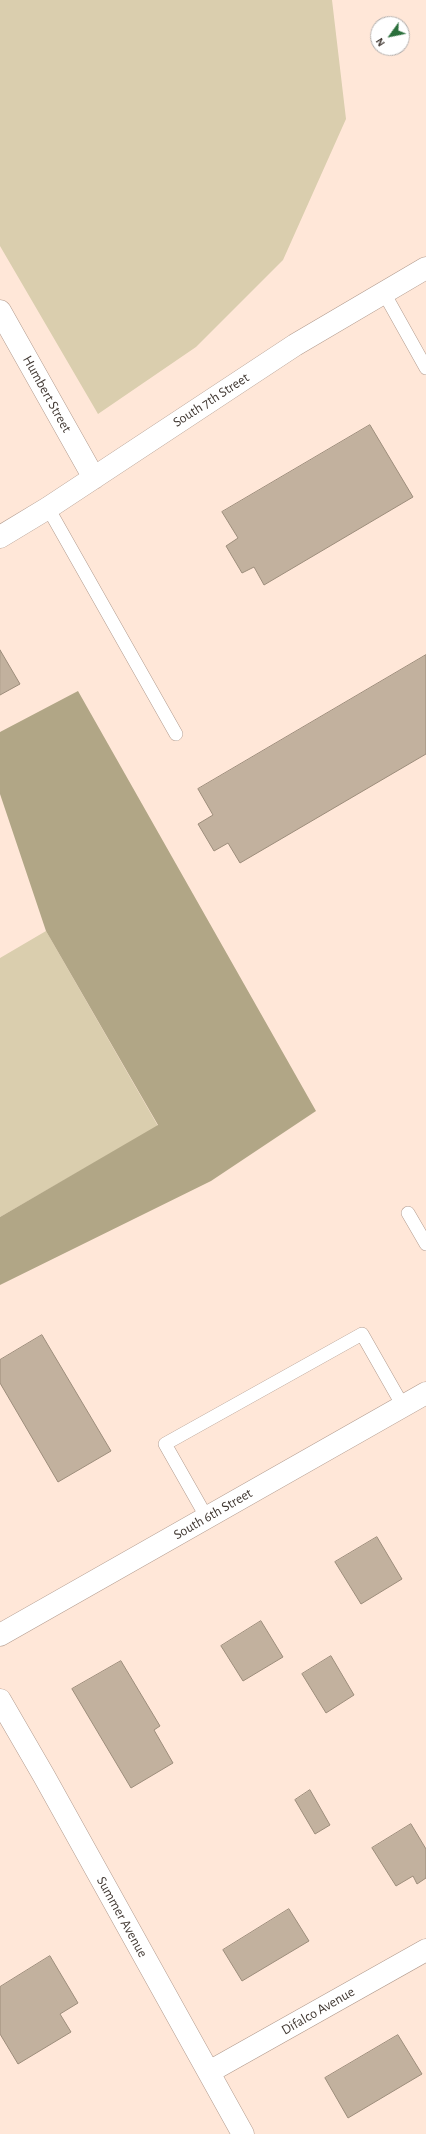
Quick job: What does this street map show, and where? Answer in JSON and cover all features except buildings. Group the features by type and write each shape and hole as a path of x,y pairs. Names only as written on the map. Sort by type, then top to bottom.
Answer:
{"street":[{"name":"South 7th Street","path":"0,537 48,508 295,345 426,268"},
{"name":"Humbert Street","path":"0,311 94,478"},
{"name":"South 6th Street","path":"0,1635 426,1393"},
{"name":"Summer Avenue","path":"0,1700 44,1776 243,2134"},
{"name":"Difalco Avenue","path":"209,2072 426,1950"}],"lane":[{"path":"384,293 426,368"},
{"path":"48,508 176,734"},
{"path":"408,1213 426,1244"},
{"path":"207,1518 165,1444 362,1334 404,1406"}],"shaded area":[{"path":"0,0 332,0 346,119 283,260 196,347 98,414 0,246"},
{"path":"78,691 316,1111 211,1181 0,1285 0,1217 158,1125 46,931 0,794 0,732"},
{"path":"46,931 158,1126 0,1217 0,958"}]}
